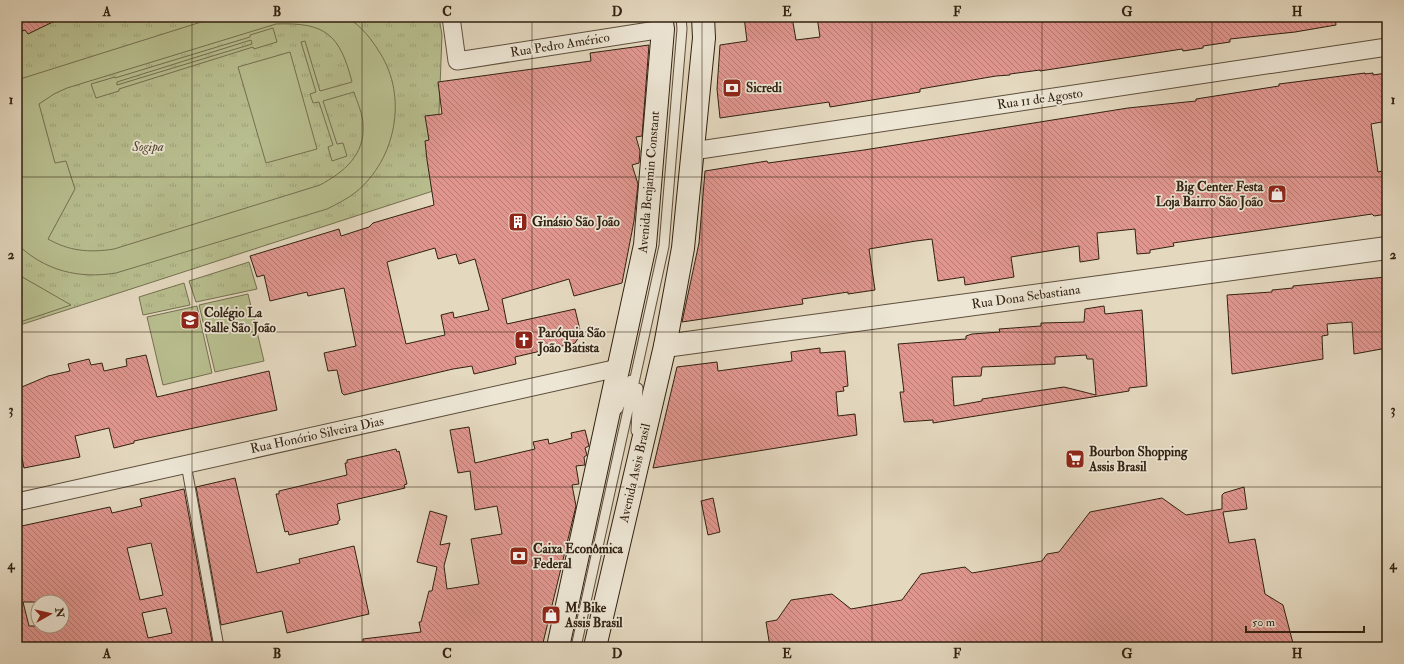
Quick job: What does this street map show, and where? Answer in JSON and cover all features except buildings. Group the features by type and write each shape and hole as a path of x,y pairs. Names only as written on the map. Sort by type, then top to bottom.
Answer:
{"main road":[{"path":"664,346 683,248 704,38 703,17"},
{"name":"Avenida Benjamin Constant","path":"628,366 645,245 662,23"},
{"name":"Rua Dona Sebastiana","path":"664,346 1387,248"},
{"name":"Avenida Assis Brasil","path":"595,647 664,346"},
{"path":"558,647 602,444 628,366"}],"street":[{"name":"Rua Pedro Américo","path":"451,17 457,61 662,23"},
{"name":"Rua 11 de Agosto","path":"693,150 1387,47"},
{"name":"Rua Honório Silveira Dias","path":"17,502 628,366"}],"lane":[{"path":"576,647 628,366 664,246 682,29 681,17"},
{"path":"628,366 634,474"},
{"path":"186,464 219,647"}],"green space":[{"path":"340,16 352,21 366,33 380,53 389,70 394,89 394,127 389,145 381,163 370,178 353,195 327,209 116,273 102,275 76,274 51,267 39,261 17,244 17,92 20,89 17,80 217,17","holes":["276,24 293,24 319,29 328,35 336,42 347,66 352,82 320,91 305,41 301,42 316,92 310,94 313,103 319,102 333,145 328,147 332,161 347,156 343,143 337,144 323,101 354,92 360,108 363,136 357,154 345,168 320,185 114,249 96,251 80,250 64,246 48,239 75,189 66,161 55,163 39,104 54,94 67,88"]},
{"name":"Sogipa","path":"17,17 439,17 442,35 436,190 17,326"},
{"path":"273,28 277,42 254,49 253,47 119,89 119,91 96,98 91,84 250,37 250,35","holes":["251,40 252,44 117,85 117,82"]},
{"path":"290,52 317,149 266,163 238,67"},
{"path":"249,262 257,289 196,302 189,281"},
{"path":"17,274 71,305 17,323"},
{"path":"184,283 190,305 143,315 139,297"},
{"path":"248,294 264,361 215,372 199,305"},
{"path":"197,306 212,373 163,385 147,317"}],"place":[{"name":"Sicredi","path":"732,88"},
{"name":"Big Center Festa Loja Bairro São João","path":"1277,194"},
{"name":"Ginásio São João","path":"518,222"},
{"name":"Colégio La Salle São João","path":"190,320"},
{"name":"Paróquia São João Batista","path":"524,340"},
{"name":"Bourbon Shopping Assis Brasil","path":"1075,459"},
{"name":"Caixa Econômica Federal","path":"519,556"},
{"name":"M. Bike Assis Brasil","path":"551,615"}]}
